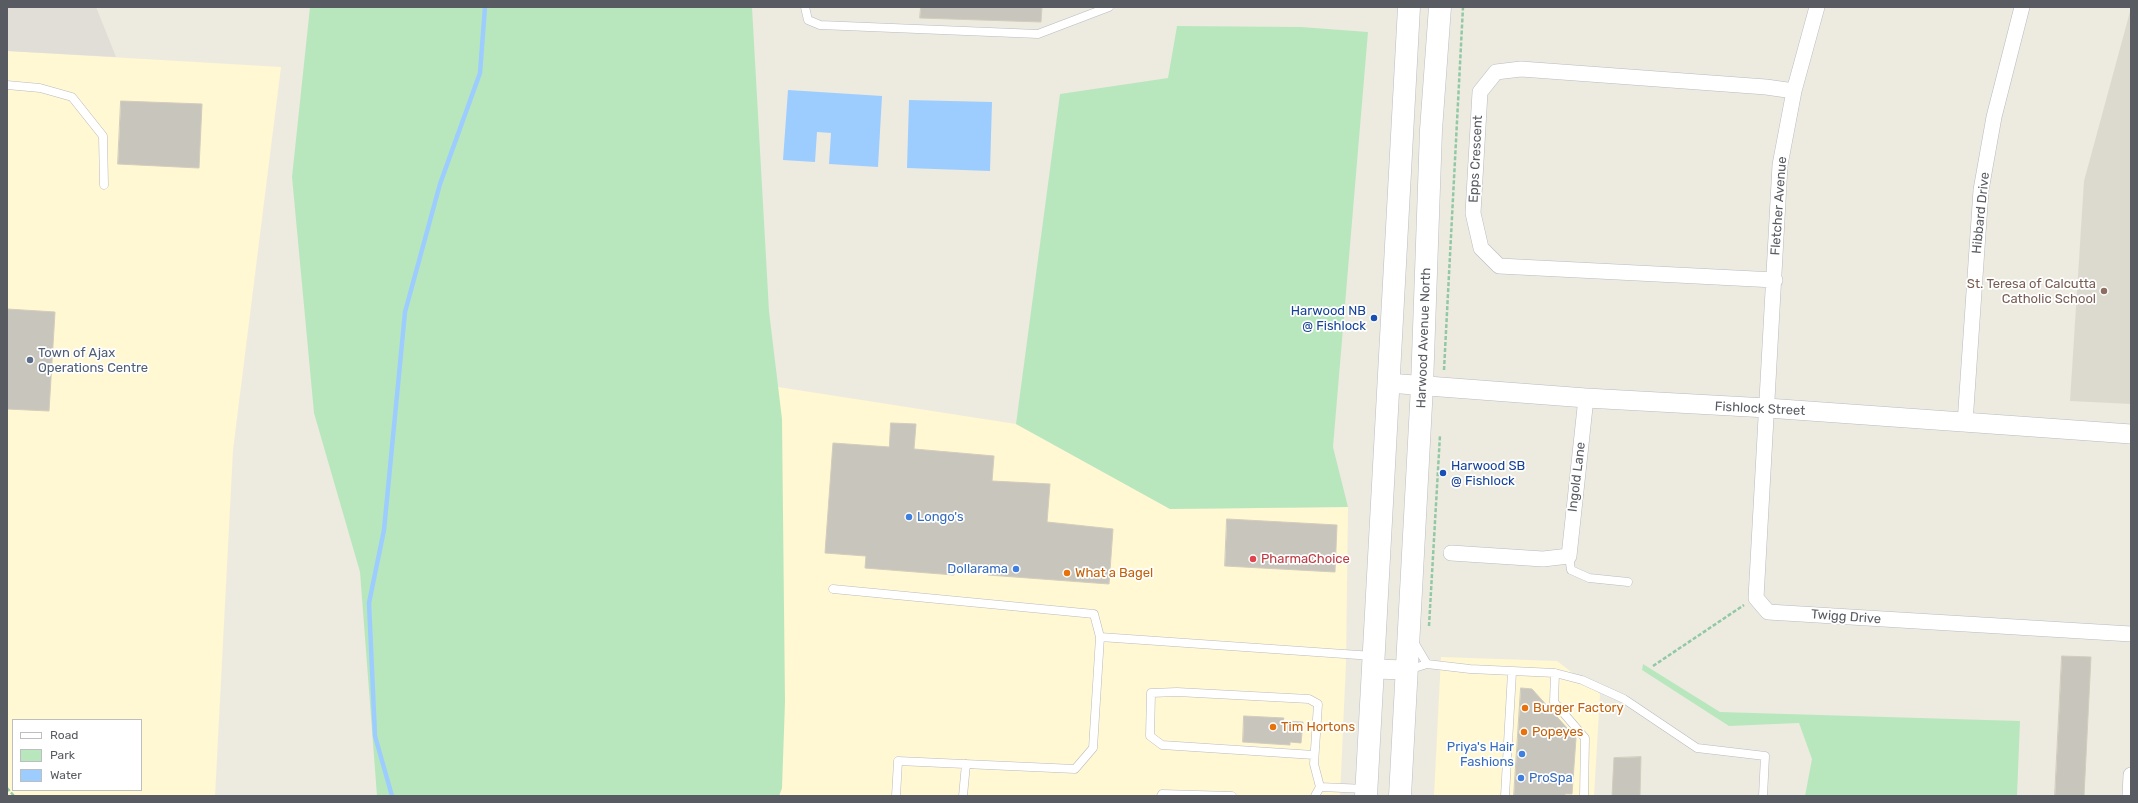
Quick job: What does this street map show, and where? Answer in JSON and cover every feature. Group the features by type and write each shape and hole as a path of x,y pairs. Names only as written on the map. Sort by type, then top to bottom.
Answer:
{"main road":[{"path":"1366,793 1409,7"},
{"name":"Harwood Avenue North","path":"1400,796 1417,667 1409,634 1422,386 1431,130 1440,7"}],"street":[{"name":"Fletcher Avenue","path":"1767,408 1780,165 1794,91 1817,7"},
{"name":"Hibbard Drive","path":"1965,423 1981,190 1994,117 2022,7"},
{"name":"Epps Crescent","path":"1775,280 1499,266 1480,248 1473,213 1480,92 1496,72 1521,69 1766,87 1794,91"},
{"name":"Fishlock Street","path":"1388,383 1586,398 1767,408 2131,434"},
{"name":"Ingold Lane","path":"1568,556 1586,398"},
{"path":"1756,598 1767,408"},
{"path":"1451,553 1543,559 1568,556"},
{"name":"Twigg Drive","path":"1756,598 1768,612 2131,634"},
{"path":"1374,662 1417,667"},
{"path":"2130,796 2131,775"}],"lane":[{"path":"805,7 808,20 820,26 1038,34 1109,7"},
{"path":"7,84 40,88 72,98 103,136 104,185"},
{"path":"1568,556 1571,570 1589,578 1628,582"},
{"path":"833,589 1094,614 1100,636 1093,748 1075,769 898,761 896,796"},
{"path":"1100,636 1374,662"},
{"path":"1417,667 1512,672 1555,672 1582,680 1624,699 1697,748 1765,756 1763,796"},
{"path":"1505,796 1512,672"},
{"path":"1555,672 1554,702 1585,738 1584,796"},
{"path":"1314,755 1162,745 1150,736 1151,693 1176,692 1309,699 1318,704 1314,764 1320,787 1315,796"},
{"path":"963,796 966,764"},
{"path":"1320,787 1366,793"},
{"path":"1161,796 1162,794 1232,796"}],"path":[{"path":"1653,666 1756,598"},
{"path":"7,788 14,796"}],"shaded area":[{"path":"7,7 96,7 116,57 7,51"},
{"name":"St. Teresa of Calcutta Catholic School","path":"2131,8 2131,404 2070,401 2084,181"},
{"path":"7,51 281,67 233,450 215,796 7,796"},
{"path":"778,387 1016,424 1170,509 1348,507 1346,663 1340,796 779,796 782,788"},
{"path":"1441,657 1557,661 1600,694 1594,796 1434,796"}],"green space":[{"path":"310,7 752,7 769,311 782,419 785,702 782,788 779,796 377,796 360,572 314,413 292,177"},
{"path":"1177,26 1301,27 1368,32 1333,447 1348,507 1170,509 1016,424 1060,94 1168,78"},
{"path":"1643,664 1720,712 2020,721 2017,796 1805,796 1812,759 1799,723 1729,726 1642,670"}],"water":[{"path":"788,90 882,96 878,167 829,164 831,133 817,132 815,162 783,160"},
{"path":"909,100 992,102 990,171 907,168"}],"building":[{"path":"921,7 1042,7 1041,22 920,18"},
{"path":"121,101 202,104 199,168 118,164"},
{"name":"Town of Ajax Operations Centre","path":"7,309 55,312 49,411 7,409"},
{"name":"Longo's","path":"891,423 916,424 914,449 994,456 992,481 1050,484 1047,522 1113,529 1109,584 988,575 986,567 954,564 954,575 865,568 866,556 825,553 833,443 889,447"},
{"path":"1227,519 1337,525 1335,572 1225,566"},
{"path":"2062,656 2091,657 2084,796 2055,796"},
{"path":"1521,688 1532,689 1576,738 1572,794 1565,794 1565,796 1514,796"},
{"name":"Tim Hortons","path":"1244,716 1284,718 1283,721 1303,722 1301,743 1290,742 1290,745 1243,742"},
{"path":"1641,757 1640,796 1612,796 1614,758"}],"waterway":[{"path":"392,796 375,736 369,603 384,530 405,312 440,184 480,73 485,7"}],"place":[{"name":"St. Teresa of Calcutta Catholic School","path":"2104,291"},
{"name":"Harwood NB @ Fishlock","path":"1374,318"},
{"name":"Town of Ajax Operations Centre","path":"30,360"},
{"name":"Harwood SB @ Fishlock","path":"1443,473"},
{"name":"Longo's","path":"909,517"},
{"name":"PharmaChoice","path":"1253,559"},
{"name":"Dollarama","path":"1016,569"},
{"name":"What a Bagel","path":"1067,573"},
{"name":"Burger Factory","path":"1525,708"},
{"name":"Tim Hortons","path":"1273,727"},
{"name":"Popeyes","path":"1524,732"},
{"name":"Priya's Hair Fashions","path":"1522,754"},
{"name":"ProSpa","path":"1521,778"}]}
